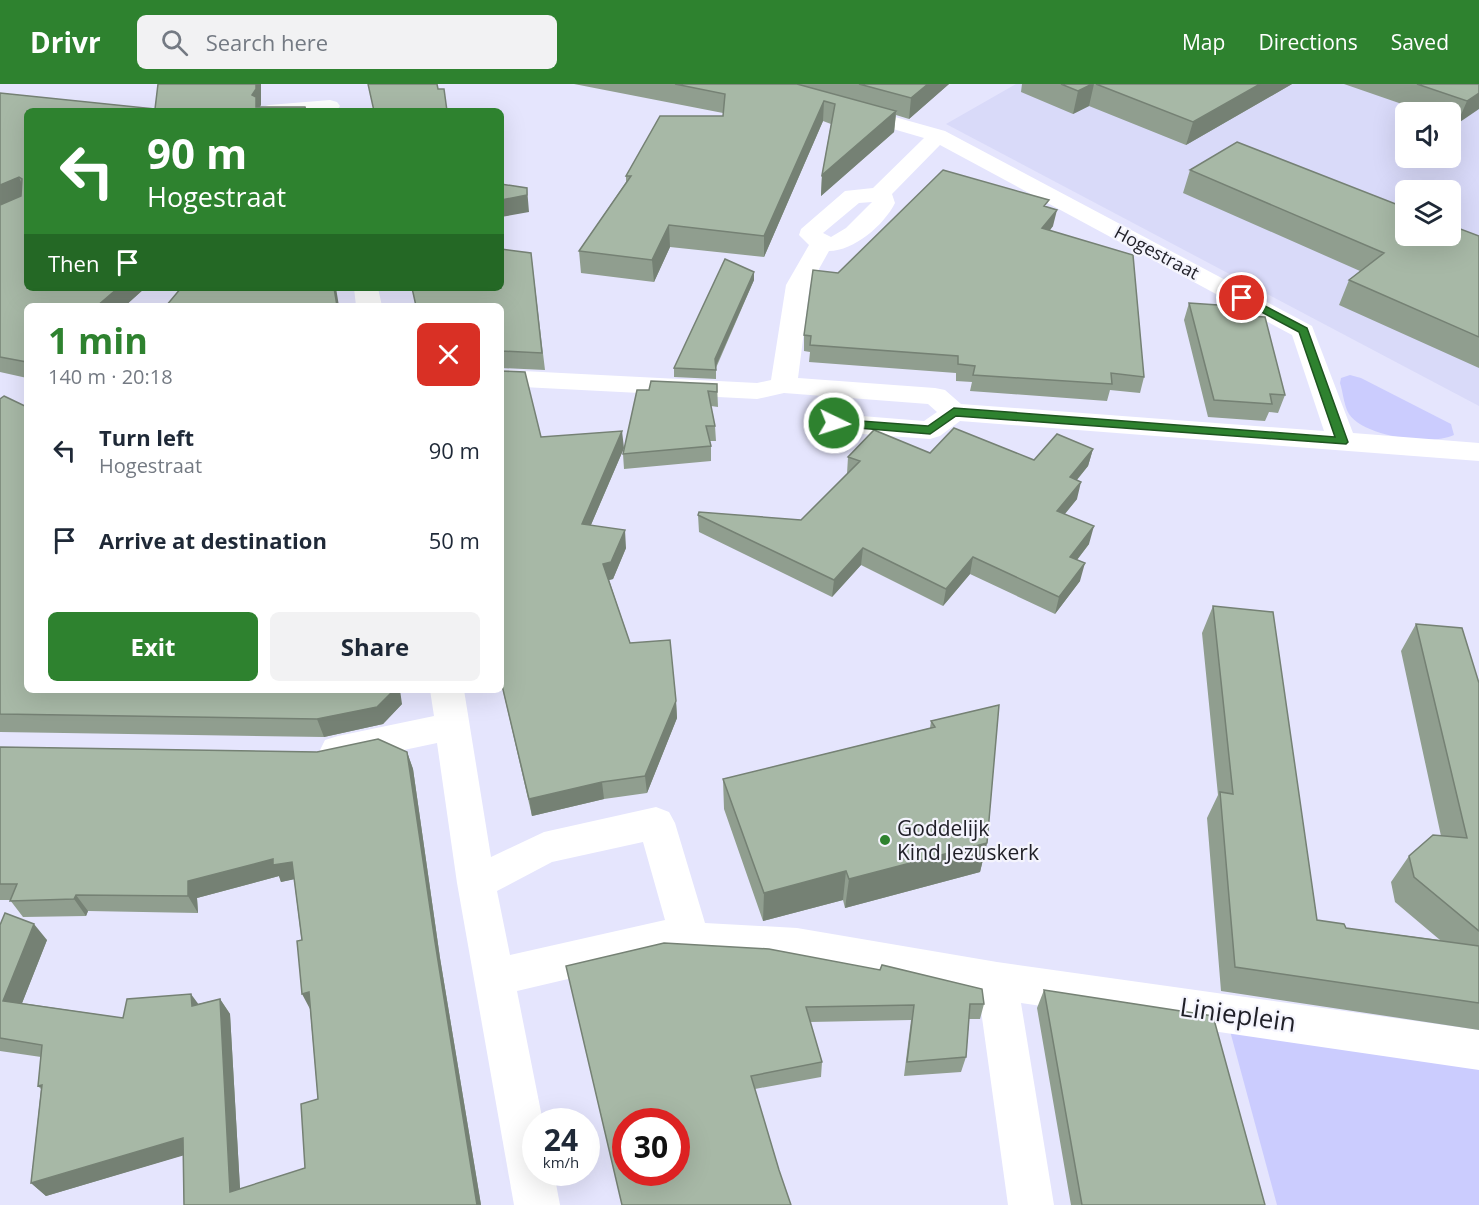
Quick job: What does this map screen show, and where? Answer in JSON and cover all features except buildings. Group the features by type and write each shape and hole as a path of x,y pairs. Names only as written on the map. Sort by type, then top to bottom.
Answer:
{"street":[{"path":"327,84 330,108"},
{"name":"Hogestraat","path":"835,106 938,135 1303,331 1342,442"},
{"path":"784,385 798,285 821,243 829,245 845,241 882,207 884,199 879,195 938,135"},
{"path":"504,378 756,391 784,385 837,389 834,423 930,430 954,412 1479,452"},
{"path":"301,753 324,753 450,708 476,883 537,1205"},
{"path":"476,883 544,848 656,823 691,940"},
{"name":"Linieplein","path":"495,977 666,938 797,946 997,981 1241,1014 1479,1050"},
{"path":"997,981 1031,1205"}],"shaded area":[{"path":"1016,84 1479,84 1479,406 946,124"},
{"path":"1350,375 1361,378 1451,424 1454,435 1430,440 1415,439 1383,434 1369,429 1357,422 1347,411 1340,383 1341,378"},
{"path":"1230,1031 1479,1064 1479,1205 1277,1205"}],"place":[{"name":"Goddelijk Kind Jezuskerk","path":"885,840"}],"route":[{"path":"834,423 930,430 954,412 1342,442 1303,331 1242,298"}]}
